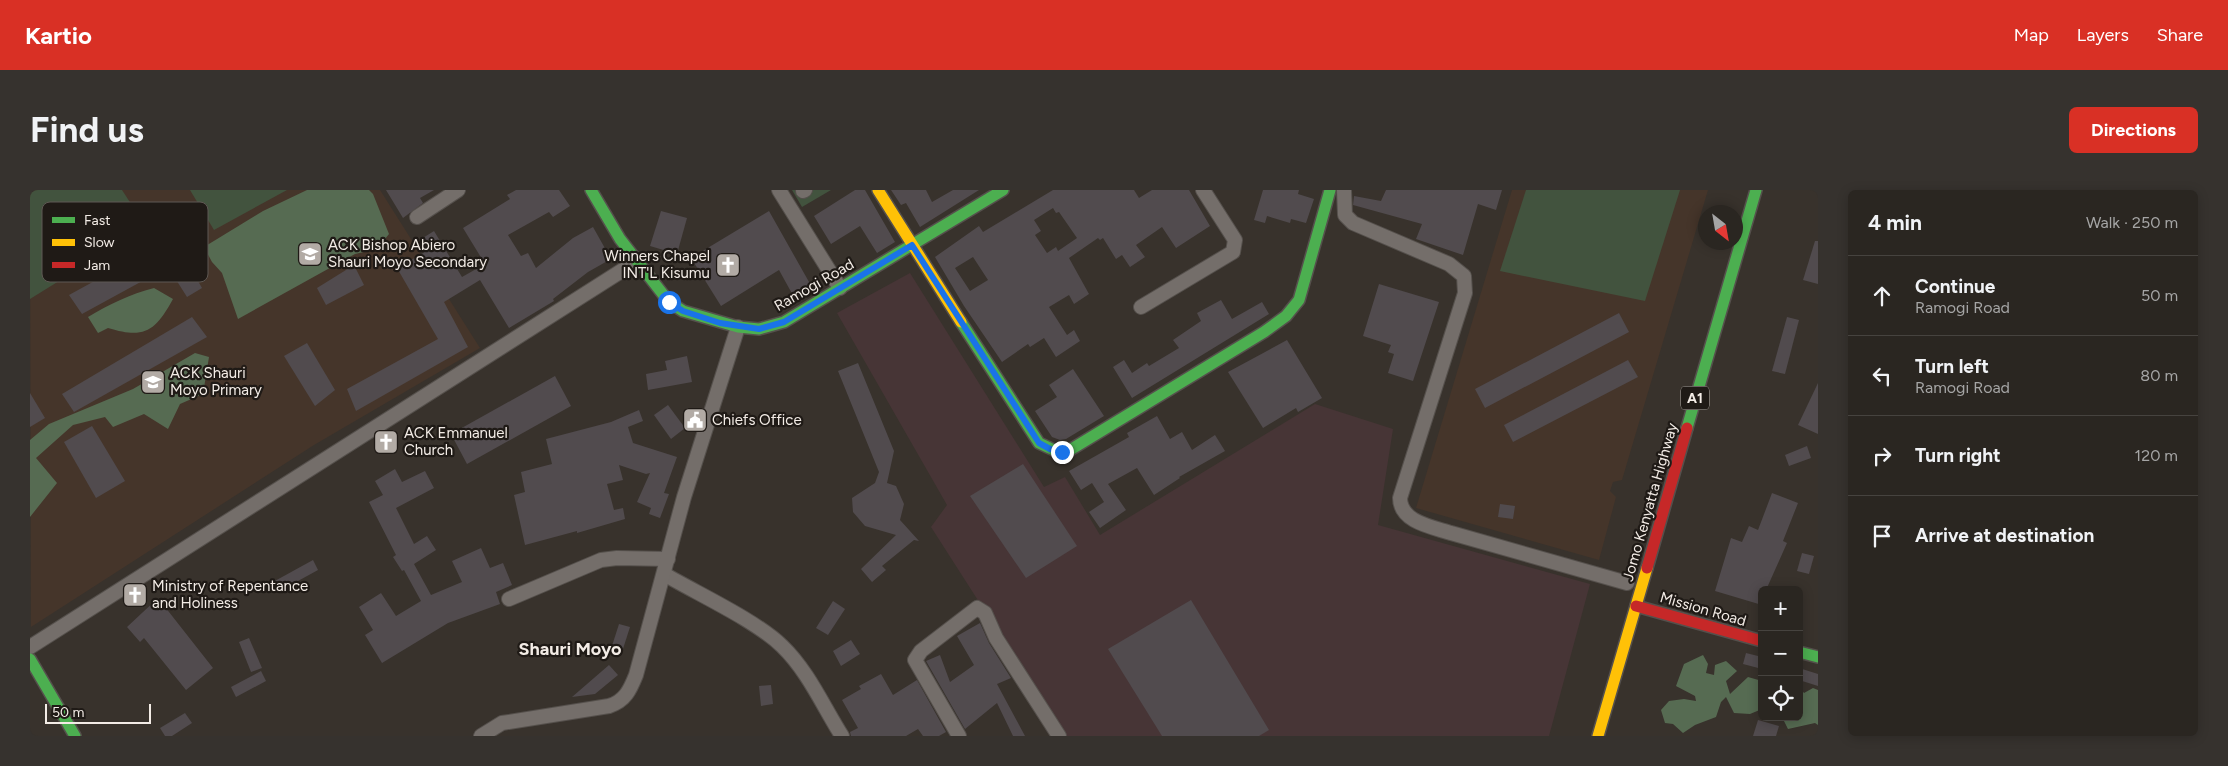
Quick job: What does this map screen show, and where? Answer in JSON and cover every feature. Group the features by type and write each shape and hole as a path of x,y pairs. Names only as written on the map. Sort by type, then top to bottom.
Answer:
{"main road":[{"name":"Ramogi Road","path":"591,190 637,261 669,302 683,311 738,327 759,329 784,322 912,245 995,192"},
{"path":"878,190 1039,443 1050,449 1062,452 1070,450 1172,389 1267,329 1293,309 1300,296 1330,190"},
{"name":"Jomo Kenyatta Highway","path":"1598,736 1628,591 1756,190"},
{"name":"Mission Road","path":"1628,591 1758,640"},
{"path":"1803,653 1818,657"},
{"path":"32,667 75,736"}],"street":[{"path":"417,217 458,190"},
{"path":"778,190 840,288"},
{"path":"1142,307 1233,252 1235,240 1204,190"},
{"path":"1344,190 1345,216 1353,223 1449,264 1464,276 1465,293 1400,498 1400,506 1405,514 1422,524 1628,591"},
{"path":"30,647 637,261"},
{"path":"489,734 502,723 568,714 619,703 625,696 636,675 684,497 738,327"},
{"path":"509,599 601,560 618,558 668,559"},
{"path":"664,574 748,622 782,645 803,670 842,736"},
{"path":"959,736 915,660 919,652 977,608 985,613 996,638 1059,736"}],"shaded area":[{"path":"30,190 380,190 480,348 314,445 31,627"},
{"path":"1512,190 1708,190 1704,205 1698,205 1698,224 1622,480 1613,482 1610,491 1616,497 1599,560 1416,508"},
{"path":"910,273 1044,487 1065,477 1100,535 1315,404 1393,429 1378,525 1590,584 1549,736 1065,736 931,527 947,505 837,313"}],"green space":[{"path":"30,190 122,190 130,202 42,202 42,282 57,282 30,299"},
{"path":"190,190 287,190 214,230 208,220 208,202 197,202"},
{"path":"307,190 369,190 373,194 389,234 377,249 355,254 238,319 222,273 208,254 208,245 263,211"},
{"path":"792,190 831,190 802,207"},
{"path":"1526,190 1680,190 1645,301 1500,271"},
{"path":"154,288 173,299 160,319 147,330 131,333 108,328 98,333 88,317 120,300"},
{"path":"195,353 209,357 203,394 180,404 168,429 144,414 113,427 105,417 73,425 36,458 57,483 30,517 30,440 49,424 133,389"},
{"path":"1703,655 1708,664 1706,673 1714,675 1715,665 1726,661 1737,671 1726,681 1730,694 1748,677 1758,680 1758,711 1750,714 1734,713 1726,697 1721,702 1716,717 1695,725 1683,733 1673,724 1665,723 1661,710 1669,701 1684,699 1696,701 1695,696 1676,686 1684,664"},
{"path":"1813,688 1818,690 1818,725 1815,723 1788,729 1784,721 1803,721 1803,692"}],"building":[{"path":"386,190 434,190 420,198 423,203 403,218"},
{"path":"516,190 559,190 570,206 553,217 549,212 508,235 521,256 528,253 536,268 573,238 593,227 611,259 588,272 553,299 554,301 509,328 480,280 444,302 468,347 356,411 347,389 438,339 397,268 425,252 418,241 434,231 462,277 485,264 463,228 510,199 507,195"},
{"path":"855,190 865,190 895,242 877,253 860,226 831,244 814,216"},
{"path":"891,190 926,190 932,202 953,190 979,190 920,227 906,203 901,205"},
{"path":"1053,190 1134,190 1139,198 1152,190 1189,190 1210,226 1176,248 1162,227 1136,245 1145,257 1130,267 1122,255 1116,259 1103,238 1100,240 1098,238 1069,258 1089,294 1074,304 1069,295 1049,307 1067,335 1074,330 1080,341 1056,357 1044,338 1030,347 1028,344 1002,362 964,306 935,257 979,226 983,232","holes":["1053,208 1056,213 1059,212 1077,238 1058,251 1056,247 1047,253 1035,235 1041,231 1034,220","973,257 988,280 970,291 955,268"]},
{"path":"1263,190 1299,190 1298,194 1314,199 1306,223 1291,219 1290,223 1267,216 1265,223 1254,220"},
{"path":"1386,190 1502,190 1496,210 1478,204 1463,255 1416,239 1422,224 1353,205 1354,196 1381,201"},
{"path":"661,211 687,218 677,254 650,246"},
{"path":"769,211 813,289 795,299 779,270 721,306 691,258"},
{"path":"1815,241 1818,241 1818,284 1803,280"},
{"path":"354,265 364,285 326,305 317,288"},
{"path":"93,282 141,282 82,314 69,295"},
{"path":"178,282 199,282 202,288 187,297"},
{"path":"1379,284 1439,302 1413,381 1388,373 1394,354 1388,352 1391,345 1363,336"},
{"path":"1221,300 1232,319 1262,302 1269,314 1132,398 1113,367 1124,360 1132,373 1147,363 1149,366 1179,348 1173,340 1201,321 1197,313"},
{"path":"1619,313 1629,332 1485,408 1475,389"},
{"path":"192,317 207,337 74,412 62,394"},
{"path":"1787,317 1799,320 1785,374 1772,371"},
{"path":"1287,340 1322,398 1298,412 1296,408 1263,428 1228,372"},
{"path":"307,343 335,390 315,406 284,356"},
{"path":"687,356 692,382 648,390 646,374 667,370 665,361"},
{"path":"1628,360 1638,377 1513,442 1504,425"},
{"path":"858,363 894,451 887,483 896,486 904,504 900,520 919,541 914,540 882,566 886,570 872,582 861,569 896,535 865,526 853,512 852,498 875,483 879,472 838,371"},
{"path":"1073,369 1104,416 1066,439 1060,440 1052,437 1035,411 1057,397 1049,385"},
{"path":"555,376 571,406 467,464 451,434"},
{"path":"1818,383 1818,434 1798,425"},
{"path":"30,393 45,418 30,427"},
{"path":"668,405 685,428 671,439 654,415"},
{"path":"639,410 643,421 628,427 633,443 677,457 664,493 669,494 660,518 649,514 651,508 637,502 650,473 646,474 619,465 623,480 607,484 614,510 623,508 625,519 525,545 514,495 525,492 521,472 552,464 546,439 611,422"},
{"path":"1157,416 1170,439 1182,432 1192,450 1215,435 1225,451 1179,477 1154,495 1137,468 1108,484 1126,510 1100,528 1089,512 1104,502 1092,483 1081,490 1069,471 1129,437 1127,433"},
{"path":"92,426 125,481 96,498 64,442"},
{"path":"1807,446 1811,458 1789,466 1785,455"},
{"path":"1023,464 1077,546 1026,578 970,496"},
{"path":"395,469 402,482 425,471 434,488 396,508 414,544 427,536 436,550 414,564 431,595 462,582 452,561 481,548 490,568 503,563 512,585 496,592 500,604 448,623 382,663 365,635 373,630 359,607 381,593 396,616 421,601 404,570 402,571 393,557 396,555 369,502 383,495 375,481"},
{"path":"1772,493 1798,503 1783,541 1787,543 1768,586 1758,586 1758,604 1715,591 1731,538 1742,542 1749,526 1758,530"},
{"path":"1500,504 1515,506 1513,519 1498,517"},
{"path":"1802,553 1814,556 1809,574 1797,571"},
{"path":"313,560 318,570 278,592 273,582"},
{"path":"158,598 213,668 186,690 144,638 140,642 127,627"},
{"path":"1191,600 1269,730 1259,736 1162,736 1108,649"},
{"path":"833,601 845,609 828,635 816,628"},
{"path":"980,623 989,643 1011,678 997,684 1025,736 1013,736 997,703 965,729 926,661 940,655 950,682 974,665 957,636"},
{"path":"619,624 630,627 622,652 611,649"},
{"path":"249,638 262,668 251,672 239,642"},
{"path":"851,640 860,654 841,666 833,651"},
{"path":"1746,653 1758,656 1758,668 1743,664"},
{"path":"609,665 618,675 595,694 572,697"},
{"path":"1803,669 1818,674 1818,686 1803,681"},
{"path":"261,671 266,681 236,697 231,687"},
{"path":"881,674 893,695 917,680 946,732 939,736 923,736 918,729 906,736 851,736 850,732 858,728 842,700 861,689 859,686"},
{"path":"771,685 773,704 761,706 759,686"},
{"path":"185,713 192,723 172,736 165,736 160,728"},
{"path":"1758,720 1779,726 1776,736 1753,736"}],"traffic: fast":[{"path":"591,190 620,239 669,302 683,311 738,327 759,329 784,322 1003,190"},
{"path":"961,322 1039,443 1058,452 1070,450 1264,332 1286,316 1299,300 1330,190"},
{"path":"1687,428 1756,190"},
{"path":"1803,653 1818,657"},
{"path":"30,659 75,736"}],"traffic: slow":[{"path":"878,190 961,322"},
{"path":"1598,736 1647,568"}],"traffic: jam":[{"path":"1647,568 1687,428"},
{"path":"1636,606 1758,640"}],"place":[{"name":"ACK Bishop Abiero Shauri Moyo Secondary","path":"310,254"},
{"name":"Winners Chapel INT'L Kisumu","path":"728,265"},
{"name":"ACK Shauri Moyo Primary","path":"153,382"},
{"name":"Chiefs Office","path":"695,420"},
{"name":"ACK Emmanuel Church","path":"386,442"},
{"name":"Ministry of Repentance and Holiness","path":"135,595"}],"district":[{"name":"Shauri Moyo","path":"570,649"}],"route":[{"path":"669,302 683,311 699,317 738,327 759,329 784,322 912,245 1039,443 1050,449 1062,452"}]}
